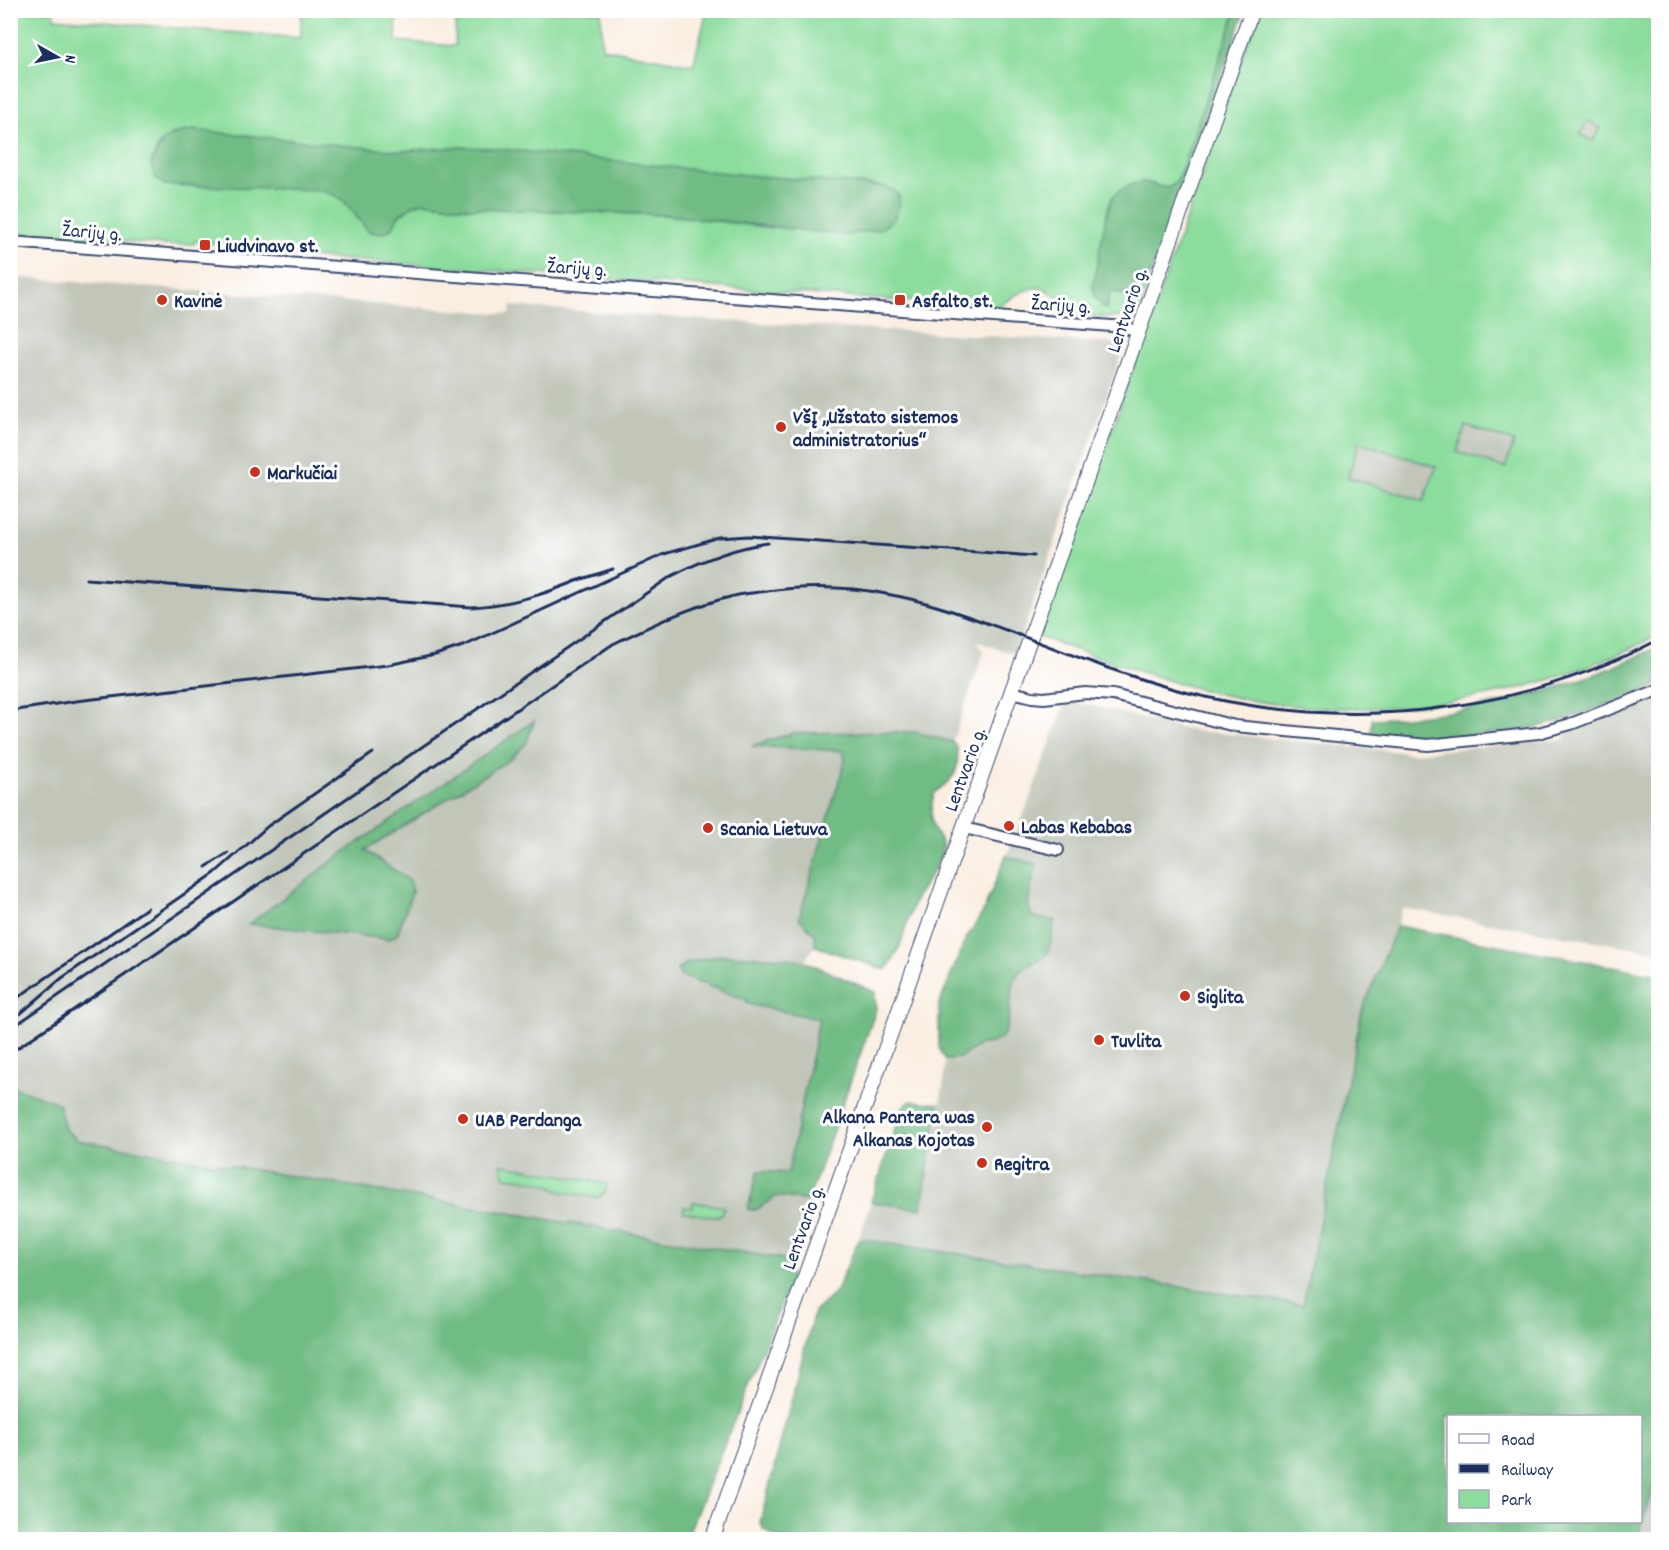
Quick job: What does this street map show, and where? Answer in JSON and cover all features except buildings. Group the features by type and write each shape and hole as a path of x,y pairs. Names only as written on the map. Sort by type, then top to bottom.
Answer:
{"main road":[{"name":"Lentvario g.","path":"714,1539 1252,10"}],"street":[{"name":"Žarijų g.","path":"10,243 910,310 1112,326 1139,331"},
{"path":"1012,692 1032,698 1085,693 1113,695 1234,726 1428,745 1538,733 1571,724 1659,690"},
{"path":"964,828 1058,850"}],"shaded area":[{"path":"1588,121 1601,128 1593,141 1580,134"},
{"path":"11,277 510,314 511,306 706,320 1125,344 1015,654 976,641 984,652 952,742 916,732 792,733 754,746 843,751 845,760 815,946 804,961 788,958 680,976 747,1000 747,1004 819,1019 788,1173 757,1210 777,1196 808,1201 789,1260 77,1140 65,1129 58,1103 11,1086","holes":["533,722 526,744 509,760 364,850 390,866 358,937 250,923 346,851"]},
{"path":"1466,426 1514,442 1505,469 1456,452"},
{"path":"1359,442 1436,467 1424,502 1347,477"},
{"path":"1658,684 1658,952 1402,908 1397,926 1362,1011 1303,1305 859,1239 871,1202 921,1209 943,1087 945,1060 955,1061 962,1058 976,1047 992,1043 1006,1030 1016,977 1022,969 1041,960 1047,953 1054,920 1031,915 1028,903 1036,864 1006,856 1020,825 1065,703 1078,702 1188,730 1412,753 1566,739 1557,721"},
{"path":"1658,1472 1658,1539 1637,1539"}],"green space":[{"path":"10,11 54,11 54,18 301,38 301,11 397,11 396,41 455,46 456,11 601,11 602,48 693,65 707,11 1236,11 1178,180 1165,188 1142,182 1093,286 1108,304 1109,292 1135,292 1147,284 1140,307 1127,316 1107,318 1070,313 1052,294 1044,289 1036,288 1019,294 997,308 255,253 255,249 195,241 194,244 166,245 11,232","holes":["174,133 400,151 458,147 882,186 771,228 668,215 469,208 423,202 412,206 398,216 393,227 359,221 350,206 333,193 151,164 159,144"]},
{"path":"1236,11 1245,11 1147,284 1125,296 1110,292 1106,309 1095,298 1093,286 1104,226 1112,198 1119,191 1134,184 1144,182 1168,187 1178,180"},
{"path":"1259,11 1658,11 1658,635 1614,656 1523,687 1429,704 1381,708 1333,708 1253,701 1190,687 1039,637","holes":["1588,121 1601,128 1593,141 1580,134","1466,426 1514,442 1505,468 1457,452","1359,442 1436,467 1424,501 1348,477"]},
{"path":"193,130 400,151 458,147 493,148 745,175 882,186 895,191 899,197 899,207 894,219 881,229 846,235 668,215 469,208 423,202 412,206 398,216 393,228 383,233 369,232 343,201 318,190 165,185 156,179 151,164 158,149 170,136"},
{"path":"1658,647 1658,684 1554,723 1512,731 1472,735 1432,737 1371,735 1372,719 1446,712 1519,698 1590,676"},
{"path":"534,721 526,744 509,760 365,850 410,881 412,893 397,935 389,939 249,924 346,851"},
{"path":"916,732 952,742 957,747 957,763 951,779 934,793 932,802 932,824 942,844 940,857 916,899 897,953 885,970 815,946 815,935 799,918 845,760 843,751 752,746 792,733"},
{"path":"1006,856 1037,864 1029,907 1034,917 1054,920 1048,952 1019,972 1016,977 1007,1026 1000,1039 978,1046 960,1058 945,1060 939,1047 939,1005 965,940 982,914"},
{"path":"1397,926 1658,975 1658,1472 1637,1539 781,1540 764,1530 760,1523 814,1312 835,1293 859,1239 1303,1305 1362,1011"},
{"path":"721,955 788,958 804,961 875,992 876,1010 808,1201 777,1196 756,1210 748,1209 758,1171 788,1173 819,1019 747,1004 747,1000 680,976 677,969 687,963"},
{"path":"11,1086 58,1103 65,1129 77,1140 789,1260 791,1280 686,1539 11,1539"},
{"path":"912,1101 939,1104 921,1209 871,1202 902,1108"},
{"path":"501,1164 607,1184 605,1193 597,1198 558,1191 541,1183 505,1177"},
{"path":"693,1202 724,1207 721,1215 715,1217 683,1212 684,1207 692,1208"}],"railway":[{"path":"10,711 76,701 388,665 435,655 466,645 664,554 720,538 749,536 1034,556"},
{"path":"10,1029 670,577 718,556 768,543"},
{"path":"573,582 613,569"},
{"path":"86,579 471,607 528,598 582,579"},
{"path":"10,1053 613,644 657,623 718,600 782,589 826,588 871,591 962,614 1159,685 1242,704 1303,711 1364,713 1425,710 1485,701 1544,686 1602,666 1658,640"},
{"path":"20,1014 62,978 215,873 268,826 373,753"},
{"path":"206,867 228,853"},
{"path":"17,998 147,908"}],"place":[{"name":"Liudvinavo st.","path":"205,245"},
{"name":"Kavinė","path":"162,300"},
{"name":"Asfalto st.","path":"900,300"},
{"name":"VšĮ „Užstato sistemos administratorius“","path":"781,427"},
{"name":"Markučiai","path":"255,472"},
{"name":"Labas Kebabas","path":"1009,826"},
{"name":"Scania Lietuva","path":"708,828"},
{"name":"Siglita","path":"1185,996"},
{"name":"Tuvlita","path":"1099,1040"},
{"name":"UAB Perdanga","path":"463,1119"},
{"name":"Alkana Pantera was Alkanas Kojotas","path":"987,1127"},
{"name":"Regitra","path":"982,1163"}]}
